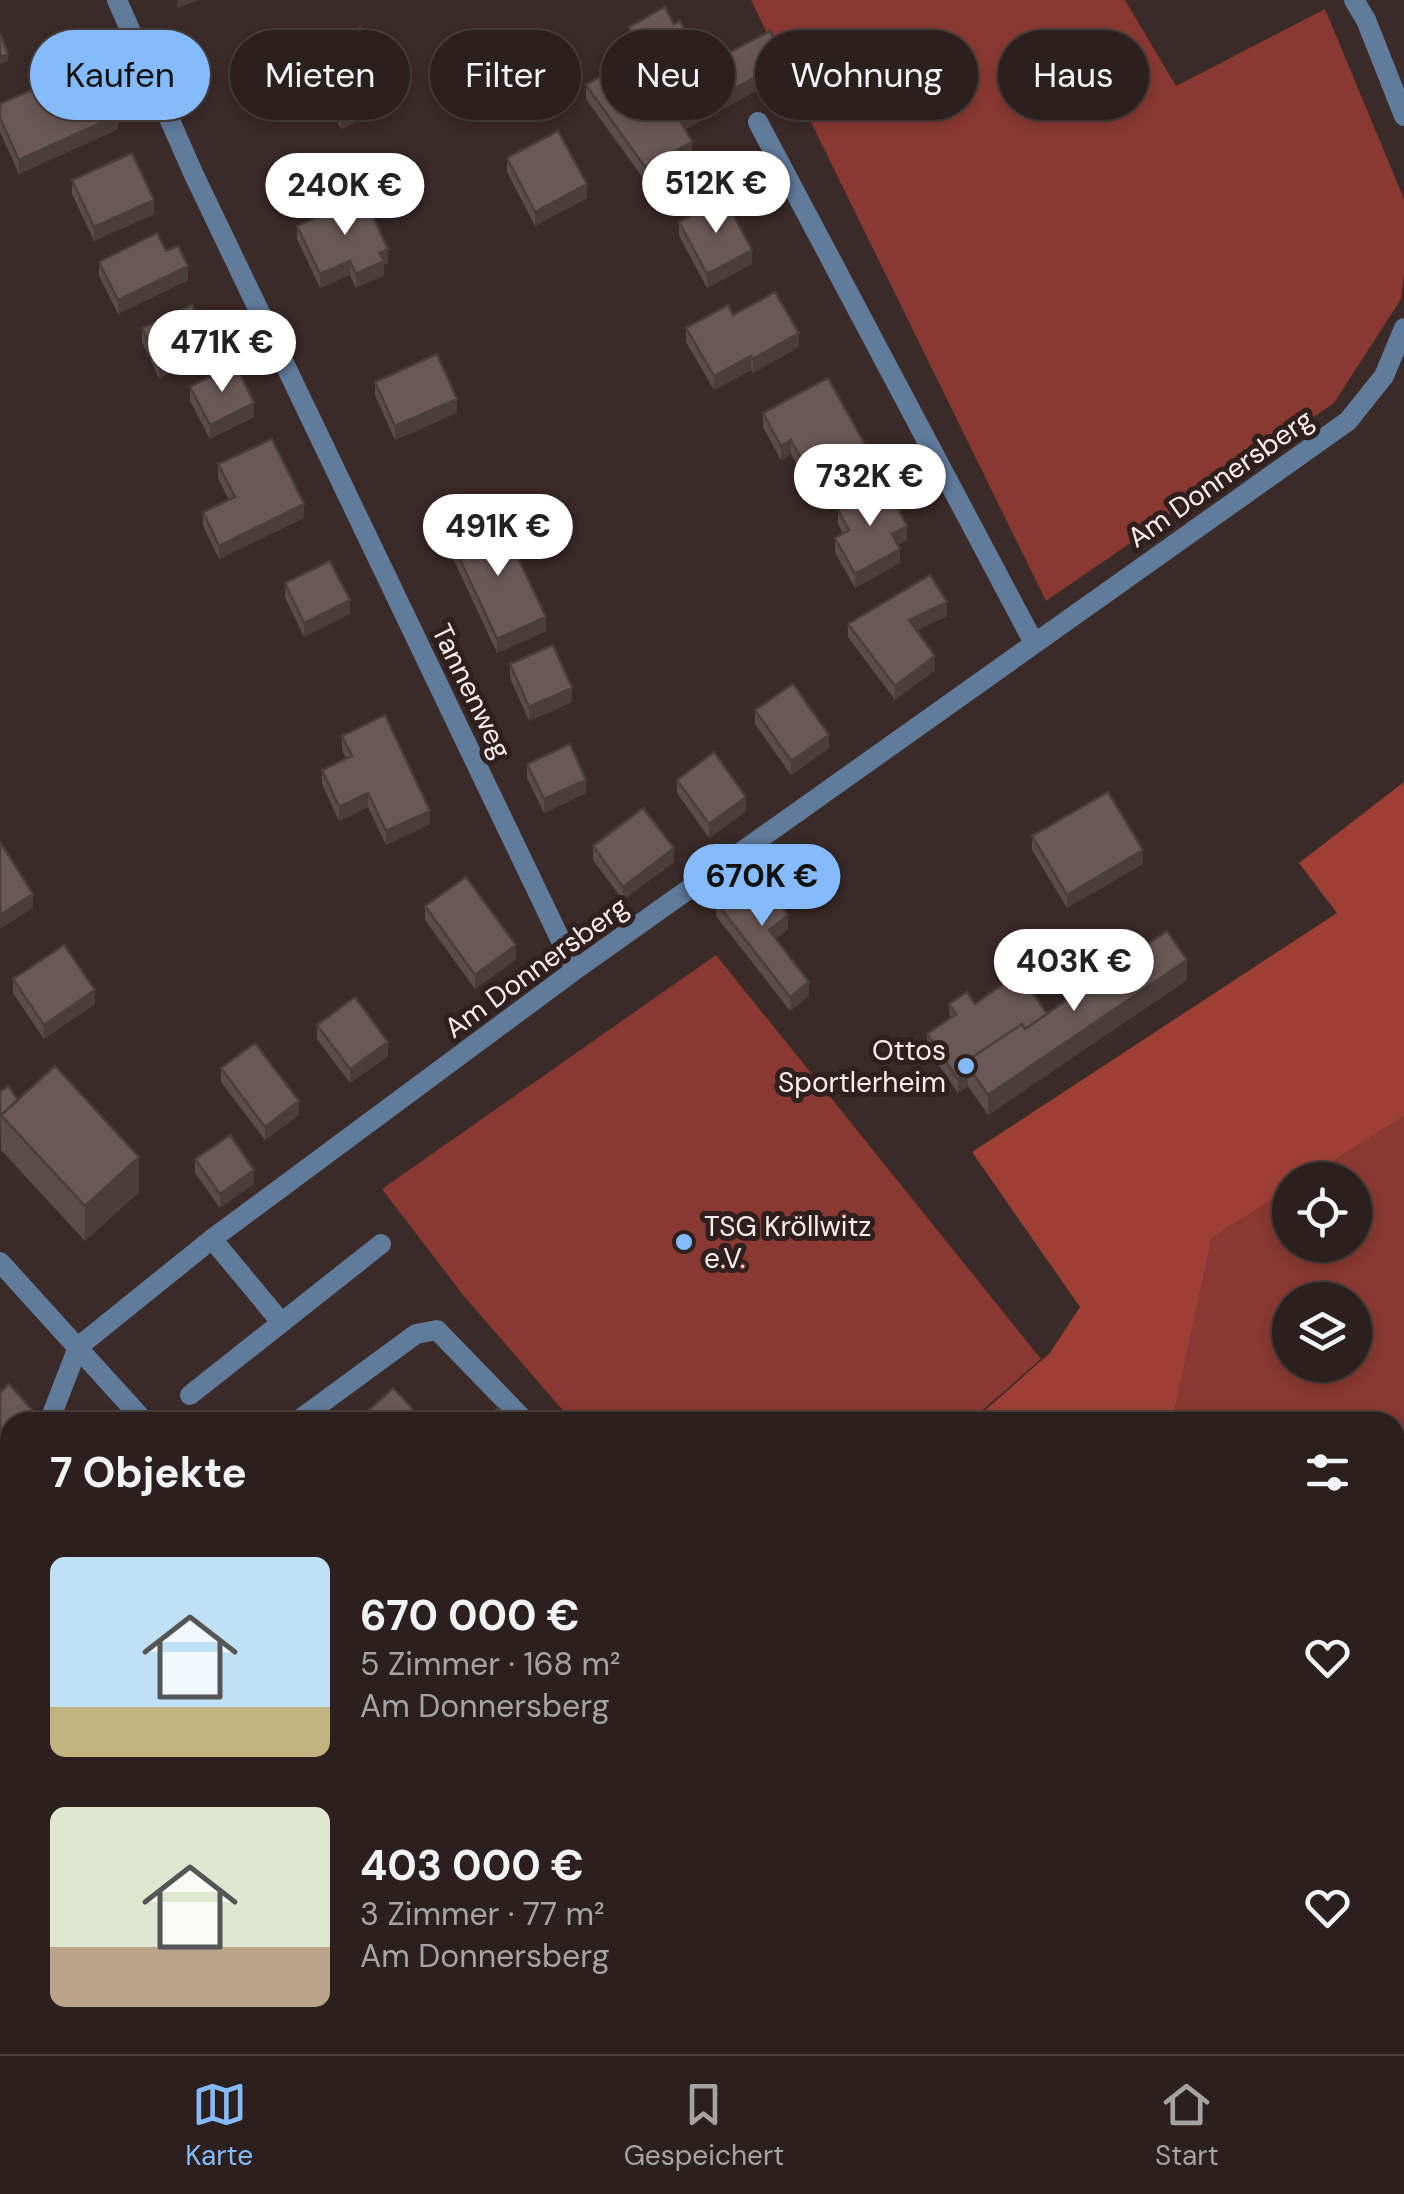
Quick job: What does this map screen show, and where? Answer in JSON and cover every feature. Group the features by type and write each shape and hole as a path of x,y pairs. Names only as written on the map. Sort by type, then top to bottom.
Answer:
{"street":[{"name":"Tannenweg","path":"117,0 202,192 575,970"},
{"path":"1354,0 1366,20 1404,116"},
{"path":"758,122 1034,643"},
{"name":"Am Donnersberg","path":"78,1348 212,1239 575,970 1348,420 1384,376 1404,328"},
{"path":"212,1239 281,1322"},
{"path":"190,1395 380,1244"},
{"path":"0,1262 136,1412"},
{"path":"310,1412 416,1334 437,1330 516,1412"},
{"path":"52,1412 78,1348"}],"shaded area":[{"path":"751,0 1125,0 1143,30 998,30 998,120 1149,120 1149,40 1176,86 1325,9 1404,199 1401,299 1334,403 1046,601 810,120 978,120 978,30 766,30"},
{"path":"1404,782 1404,1116 1331,1162 1272,1162 1272,1200 1212,1238 1174,1412 983,1412 1050,1353 1080,1307 972,1152 1337,913 1299,863"},
{"name":"TSG Kröllwitz e.V.","path":"716,955 1041,1359 980,1412 564,1412 463,1295 382,1189"},
{"path":"1404,1116 1404,1412 1174,1412 1212,1238 1272,1200 1272,1262 1372,1262 1372,1162 1331,1162"}],"building":[{"path":"665,7 674,24 680,21 685,30 631,30 629,27"},
{"path":"0,33 8,54 0,57"},
{"path":"755,39 755,78 735,88 735,50"},
{"path":"601,76 601,106 586,85"},
{"path":"30,91 30,120 107,120 19,160 0,118 0,104"},
{"path":"611,120 680,120 692,142 645,167"},
{"path":"558,131 587,184 535,212 507,158"},
{"path":"132,153 154,200 94,227 72,180"},
{"path":"363,195 388,249 379,253 384,261 356,274 350,261 320,274 297,226"},
{"path":"724,198 752,250 707,274 679,222"},
{"path":"157,233 166,251 178,246 188,266 118,300 99,262"},
{"path":"775,292 799,333 714,376 686,328 728,305 733,315"},
{"path":"192,305 200,322 212,316 221,335 159,364 142,328"},
{"path":"437,354 457,399 395,426 375,382"},
{"path":"235,364 254,403 210,425 190,387"},
{"path":"828,378 869,452 814,482 791,440 781,446 763,413"},
{"path":"272,439 304,504 219,546 203,512 235,497 218,464"},
{"path":"885,485 907,526 892,534 900,549 855,574 835,538 849,530 838,510"},
{"path":"499,518 546,617 497,639 451,540"},
{"path":"330,561 350,600 304,623 285,583"},
{"path":"930,575 947,602 909,620 935,656 895,686 848,624"},
{"path":"553,645 572,688 529,707 510,664"},
{"path":"793,684 829,735 791,761 755,710"},
{"path":"385,715 430,811 386,831 368,793 339,807 322,770 352,756 342,736"},
{"path":"570,744 586,780 544,799 527,764"},
{"path":"714,752 746,797 709,824 677,780"},
{"path":"1108,792 1143,850 1067,895 1032,836"},
{"path":"643,808 674,848 623,887 593,846"},
{"path":"0,842 33,894 0,915"},
{"path":"754,871 788,915 769,930 809,982 790,997 716,902"},
{"path":"466,877 516,945 475,975 425,906"},
{"path":"1167,931 1187,960 988,1095 965,1062 1022,1024 1025,1029"},
{"path":"64,945 95,990 44,1025 13,979"},
{"path":"1019,973 1047,1014 1025,1029 1022,1024 965,1062 968,1072 958,1079 927,1034 956,1014 949,1004 967,992 975,1004"},
{"path":"355,997 388,1042 350,1069 317,1025"},
{"path":"255,1043 299,1101 265,1127 221,1068"},
{"path":"55,1066 139,1157 85,1206 1,1115"},
{"path":"8,1086 18,1100 0,1116 0,1092"},
{"path":"230,1135 254,1170 220,1194 195,1159"},
{"path":"9,1384 34,1412 0,1412 0,1393"},
{"path":"393,1388 416,1412 367,1412"}],"place":[{"name":"Ottos Sportlerheim","path":"966,1066"},
{"name":"TSG Kröllwitz e.V.","path":"684,1242"}]}
